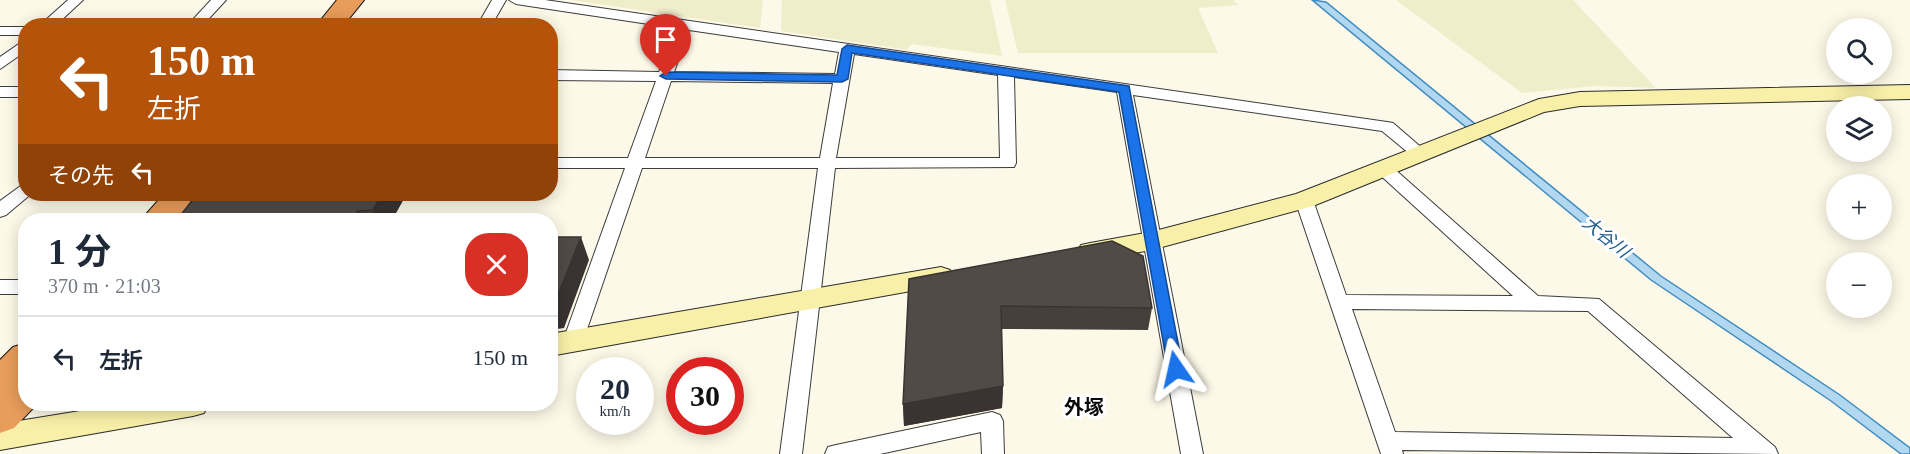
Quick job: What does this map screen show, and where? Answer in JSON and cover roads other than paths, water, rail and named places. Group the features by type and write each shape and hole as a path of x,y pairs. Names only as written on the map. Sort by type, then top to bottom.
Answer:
{"highway":[{"path":"336,18 351,0"},
{"path":"356,18 369,0"},
{"path":"164,213 175,201"},
{"path":"191,213 203,201"},
{"path":"0,384 18,365"},
{"path":"0,417 18,398"}],"street":[{"path":"55,18 76,0"},
{"path":"202,18 219,0"},
{"path":"489,18 500,0"},
{"path":"516,0 1387,127 1428,152"},
{"path":"562,343 635,164 683,25"},
{"path":"0,31 18,31"},
{"path":"0,64 18,49"},
{"path":"791,454 812,299 827,163 847,49"},
{"path":"558,163 1008,163 1006,72"},
{"path":"558,75 842,79"},
{"path":"1124,89 1192,454"},
{"path":"0,92 18,93"},
{"path":"1061,257 1151,241 1304,200 1385,170 1539,106 1580,99 1677,99 1910,92"},
{"path":"1385,170 1533,303"},
{"path":"0,211 18,195"},
{"path":"1304,200 1390,448 1764,451"},
{"path":"562,343 970,272"},
{"path":"0,287 18,287"},
{"path":"1340,302 1593,304 1764,451"},
{"path":"0,437 152,411"},
{"path":"836,454 992,421 993,454"}],"water":[{"name":"大谷川","path":"1312,0 1326,2 1661,276 1840,395 1910,448 1910,454 1901,454 1831,401 1651,280"}],"district":[{"name":"外塚","path":"1084,407"}]}
